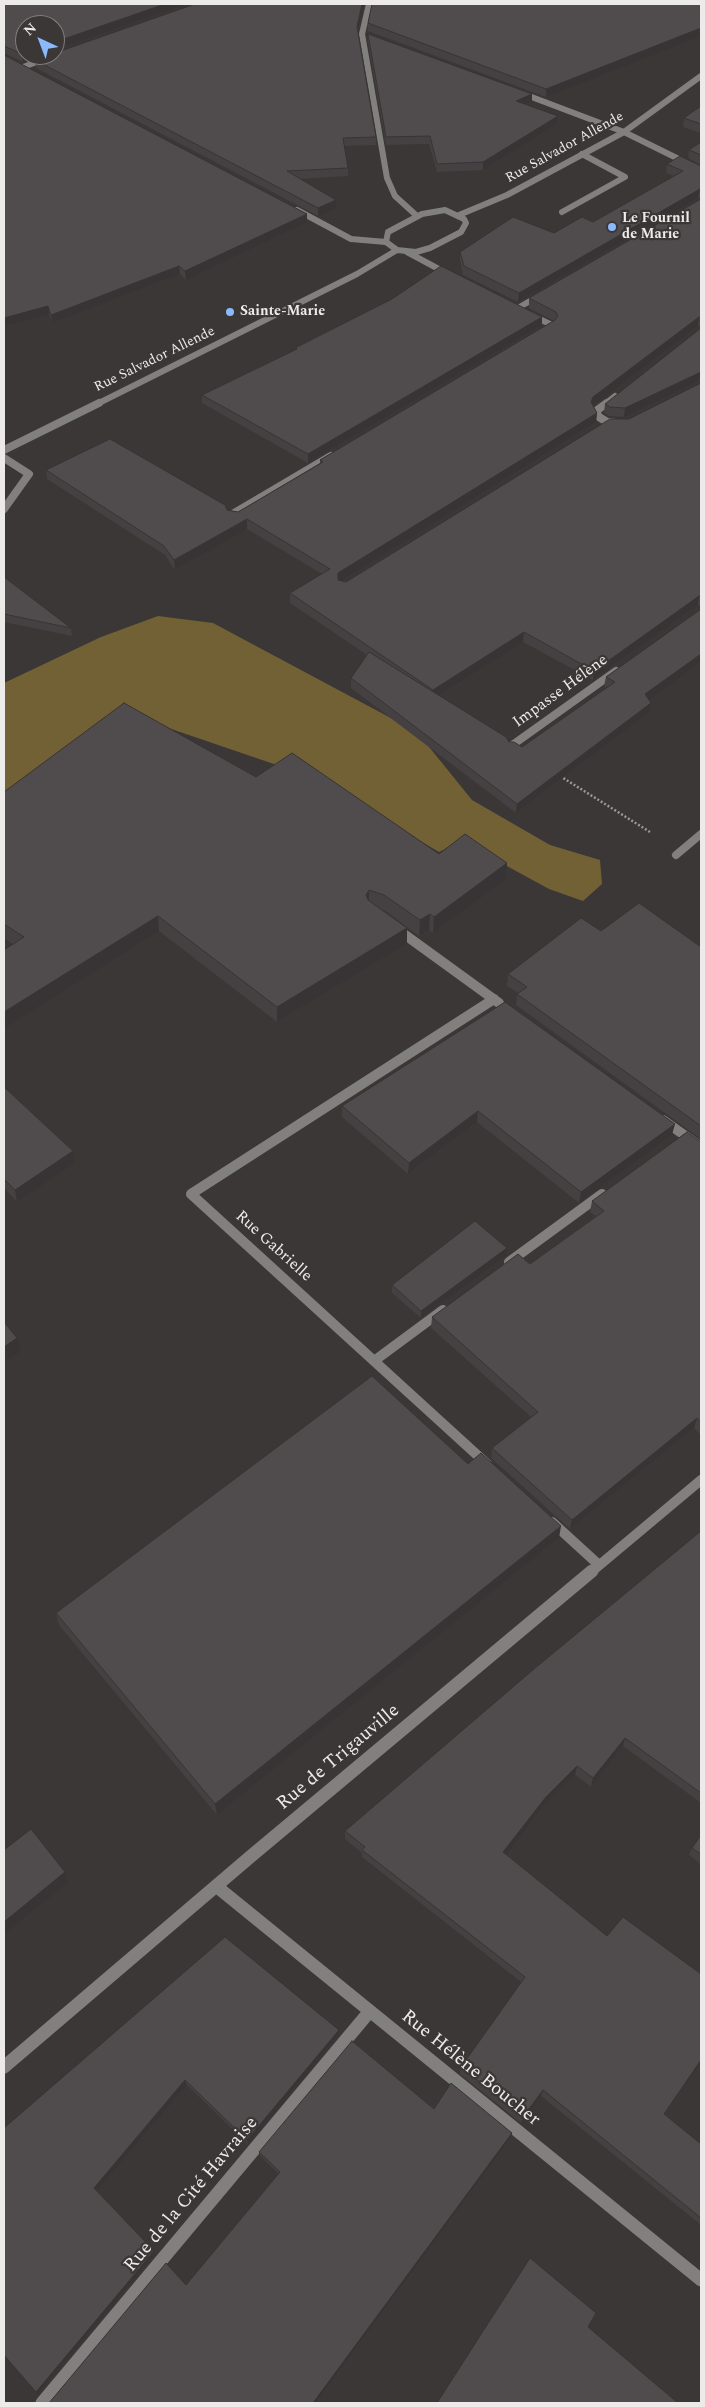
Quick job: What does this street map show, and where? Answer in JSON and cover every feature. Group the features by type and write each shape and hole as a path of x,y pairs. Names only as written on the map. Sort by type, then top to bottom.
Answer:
{"street":[{"path":"369,4 362,34 387,178 395,196 417,216"},
{"path":"362,34 370,37"},
{"path":"23,65 20,66 32,72"},
{"name":"Rue Salvador Allende","path":"459,215 506,195 624,132 701,76"},
{"path":"511,89 624,132 701,170"},
{"path":"562,212 625,178 582,154"},
{"path":"288,206 351,239 386,242 397,250 407,252 452,276"},
{"path":"386,242 388,232 417,216 438,210 459,215 466,223 461,232 425,250 407,252"},
{"name":"Rue Salvador Allende","path":"4,450 357,274 397,250"},
{"path":"518,308 551,289"},
{"path":"510,304 552,325 544,330"},
{"path":"618,394 596,411 599,417 607,422 625,423"},
{"path":"599,428 607,422"},
{"path":"231,515 341,450"},
{"path":"4,458 29,474 4,509"},
{"name":"Impasse Hélène","path":"511,746 622,666"},
{"path":"678,853 701,834"},
{"path":"387,922 510,1010"},
{"name":"Rue Gabrielle","path":"494,999 191,1194 498,1474"},
{"path":"652,1112 680,1137 701,1147"},
{"path":"501,1268 612,1187"},
{"path":"374,1361 453,1303"},
{"name":"Rue de Trigauville","path":"4,2067 216,1886 701,1480"},
{"path":"542,1514 599,1566"},
{"name":"Rue Hélène Boucher","path":"216,1886 701,2280"},
{"name":"Rue de la Cité Havraise","path":"42,2403 370,2011"}],"path":[{"path":"511,746 678,853"}],"shaded area":[{"path":"158,616 213,623 417,732 472,800 550,845 600,860 602,884 583,901 549,889 461,841 439,852 309,776 142,719 4,810 4,683 101,637"}],"building":[{"path":"4,4 165,4 65,39 65,15 15,15 15,51 4,46"},
{"path":"195,4 362,4 357,27 376,137 343,138 348,168 287,171 336,200 318,208 45,65 65,65 65,50"},
{"path":"372,4 701,4 701,28 546,89 368,23"},
{"path":"368,34 532,94 516,101 558,116 483,162 437,164 430,136 386,137"},
{"path":"4,55 15,61 15,65 23,65 307,214 185,271 179,266 51,315 48,306 4,318"},
{"path":"701,106 701,124 684,118"},
{"path":"701,142 701,155 689,150"},
{"path":"680,156 701,166 701,189 519,293 464,266 460,252 513,217 554,233 582,217 593,222 683,171 667,164"},
{"path":"701,199 701,317 593,397 591,402 597,413 338,573 338,580 346,582 610,419 629,419 701,383 701,596 594,671 524,632 433,690 290,593 330,569 247,519 174,560 164,546 46,470 110,439 225,505 227,510 238,512 323,462 320,460 555,320 558,316 556,312 529,298"},
{"path":"441,266 542,317 308,454 202,395 297,349 295,348 392,299"},
{"path":"701,328 701,372 625,408 610,407 605,404"},
{"path":"4,577 71,628 4,614"},
{"path":"701,609 701,654 645,694 651,703 517,804 351,678 369,652 506,737 509,742 514,742 522,747 615,682 606,677"},
{"path":"124,703 256,777 292,753 439,854 465,834 507,863 434,917 430,914 420,920 384,895 369,890 366,895 368,900 407,928 277,1007 158,916 4,1012 4,950 24,937 4,924 4,792"},
{"path":"639,903 701,947 701,1126 517,994 527,987 508,974 581,918 601,931"},
{"path":"505,1002 675,1124 581,1192 478,1111 409,1163 342,1106"},
{"path":"4,1087 73,1151 15,1190 4,1179"},
{"path":"687,1132 701,1142 701,1422 697,1418 572,1520 492,1448 538,1412 432,1317 518,1254 530,1264 604,1211 592,1201"},
{"path":"475,1221 507,1248 421,1311 392,1285"},
{"path":"4,1322 17,1338 4,1347"},
{"path":"372,1376 468,1464 481,1453 561,1526 215,1804 56,1613"},
{"path":"701,1531 701,1793 625,1738 593,1778 577,1766 546,1797 503,1852 607,1936 623,1917 701,1974 701,2060 664,2114 701,2144 701,2218 543,2090 523,2117 461,2067 525,1977 362,1850 365,1847 345,1831 534,1669"},
{"path":"31,1829 65,1872 4,1922 4,1850"},
{"path":"701,1835 701,1854 692,1848"},
{"path":"225,1937 339,2030 247,2140 185,2080 94,2188 154,2251 36,2392 4,2355 4,2128"},
{"path":"352,2041 434,2109 451,2083 512,2133 313,2403 49,2403 166,2263 186,2285 280,2172 259,2152"},
{"path":"530,2258 596,2313 588,2327 678,2403 437,2403"}],"place":[{"name":"Le Fournil de Marie","path":"612,227"},
{"name":"Sainte-Marie","path":"230,312"}]}
